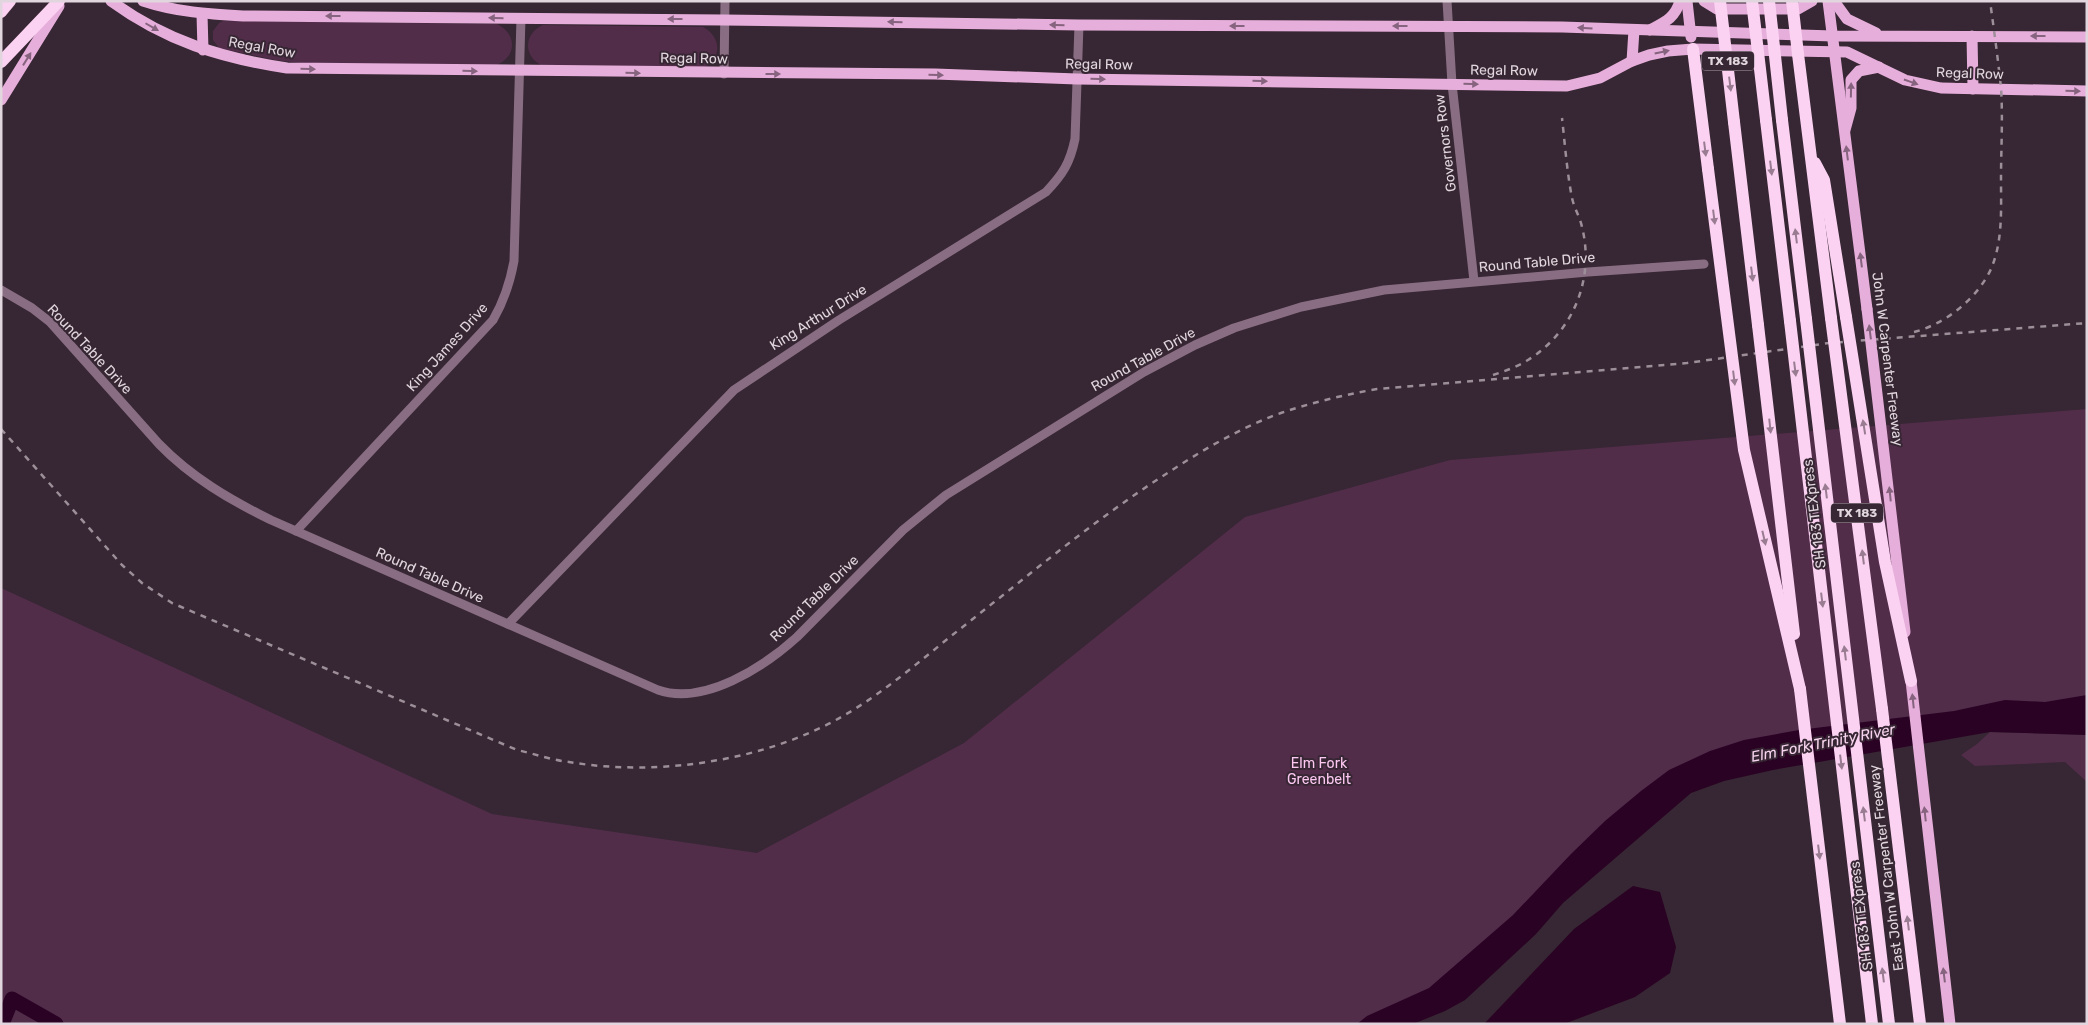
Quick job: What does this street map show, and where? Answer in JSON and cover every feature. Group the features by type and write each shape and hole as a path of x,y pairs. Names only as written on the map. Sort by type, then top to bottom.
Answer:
{"highway":[{"path":"1,12 10,1"},
{"path":"1,62 60,1"},
{"name":"TX 183","path":"1720,1 1839,1020"},
{"name":"SH 183 TEXpress","path":"1752,1 1872,1024"},
{"name":"SH 183 TEXpress","path":"1769,1 1889,1024"},
{"name":"TX 183","path":"1792,1 1810,149"},
{"path":"1693,48 1744,450 1800,689"},
{"path":"1810,149 1824,180 1885,562 1911,681"},
{"name":"East John W Carpenter Freeway","path":"1810,149 1882,709 1920,1024"}],"main road":[{"path":"1,100 60,1"},
{"name":"Regal Row","path":"111,1 154,28 203,50 256,64 287,68 724,74 935,74 1077,79 1567,86 1600,78 1632,61 1668,51 1693,48 1847,52 1905,80 1941,88 2087,91"},
{"name":"Regal Row","path":"143,1 158,6 202,14 1079,25 1562,27 1832,36 2087,36"},
{"path":"1648,31 1668,21 1677,12 1680,1"},
{"path":"1687,1 1693,48"},
{"path":"1704,1 1717,9 1798,9 1812,1"},
{"name":"John W Carpenter Freeway","path":"1828,1 1867,309 1950,1024"},
{"path":"1834,1 1842,14 1852,23 1883,35"},
{"path":"202,14 203,50"},
{"path":"1632,61 1634,30"},
{"path":"1972,36 1973,88"},
{"path":"1844,131 1850,114 1851,80 1859,71 1880,67"}],"street":[{"path":"724,74 725,1"},
{"name":"Governors Row","path":"1447,1 1452,84 1474,281"},
{"name":"King James Drive","path":"296,531 493,320 504,302 511,282 514,261 521,18"},
{"name":"King Arthur Drive","path":"508,624 734,390 839,320 1046,192 1062,175 1071,158 1075,138 1079,25"},
{"name":"Round Table Drive","path":"1,290 22,301 50,322 150,435 174,458 210,487 259,514 296,531 666,693 679,695 690,694 723,684 755,668 788,645 898,534 946,495 1161,363 1234,328 1276,313 1357,294 1474,281 1704,264"}],"green space":[{"path":"223,21 497,24 508,33 512,45 508,56 497,65 308,64 275,60 219,48 213,40 213,31"},
{"path":"543,25 703,27 714,36 717,48 714,60 703,69 543,66 532,57 528,46 532,34"},
{"name":"Elm Fork Greenbelt","path":"2087,409 2087,704 1930,723 1647,800 1451,982 1379,1024 1,1024 1,588 492,814 757,853 964,743 1245,517 1450,460"},
{"path":"1990,732 2087,735 2087,782 2065,762 1975,766 1961,755"}],"water":[{"name":"Elm Fork Trinity River","path":"2087,695 2087,735 1990,732 1773,770 1724,781 1691,793 1563,903 1536,934 1465,1000 1445,1011 1413,1024 1357,1024 1367,1016 1429,988 1513,915 1605,821 1669,770 1710,751 1744,740 1799,730 1954,711 2005,700 2045,702"},
{"path":"1633,886 1660,892 1676,947 1670,973 1635,997 1564,1024 1484,1024 1574,929"}],"waterway":[{"path":"2,1024 12,999 56,1024"}],"railway":[{"path":"1914,332 1937,323 1969,300 1985,280 1991,269 1998,247 2001,213 2002,99 1990,1"},
{"path":"1493,375 1520,365 1544,348 1557,335 1577,302 1582,285 1585,266 1585,246 1581,223 1572,198 1562,118"},
{"path":"1,429 122,565 142,583 172,603 517,750 563,761 603,766 674,766 710,762 780,744 812,732 859,707 1062,549 1139,492 1179,465 1220,441 1249,426 1290,410 1377,389 1687,363 1829,343 2087,323"}]}
